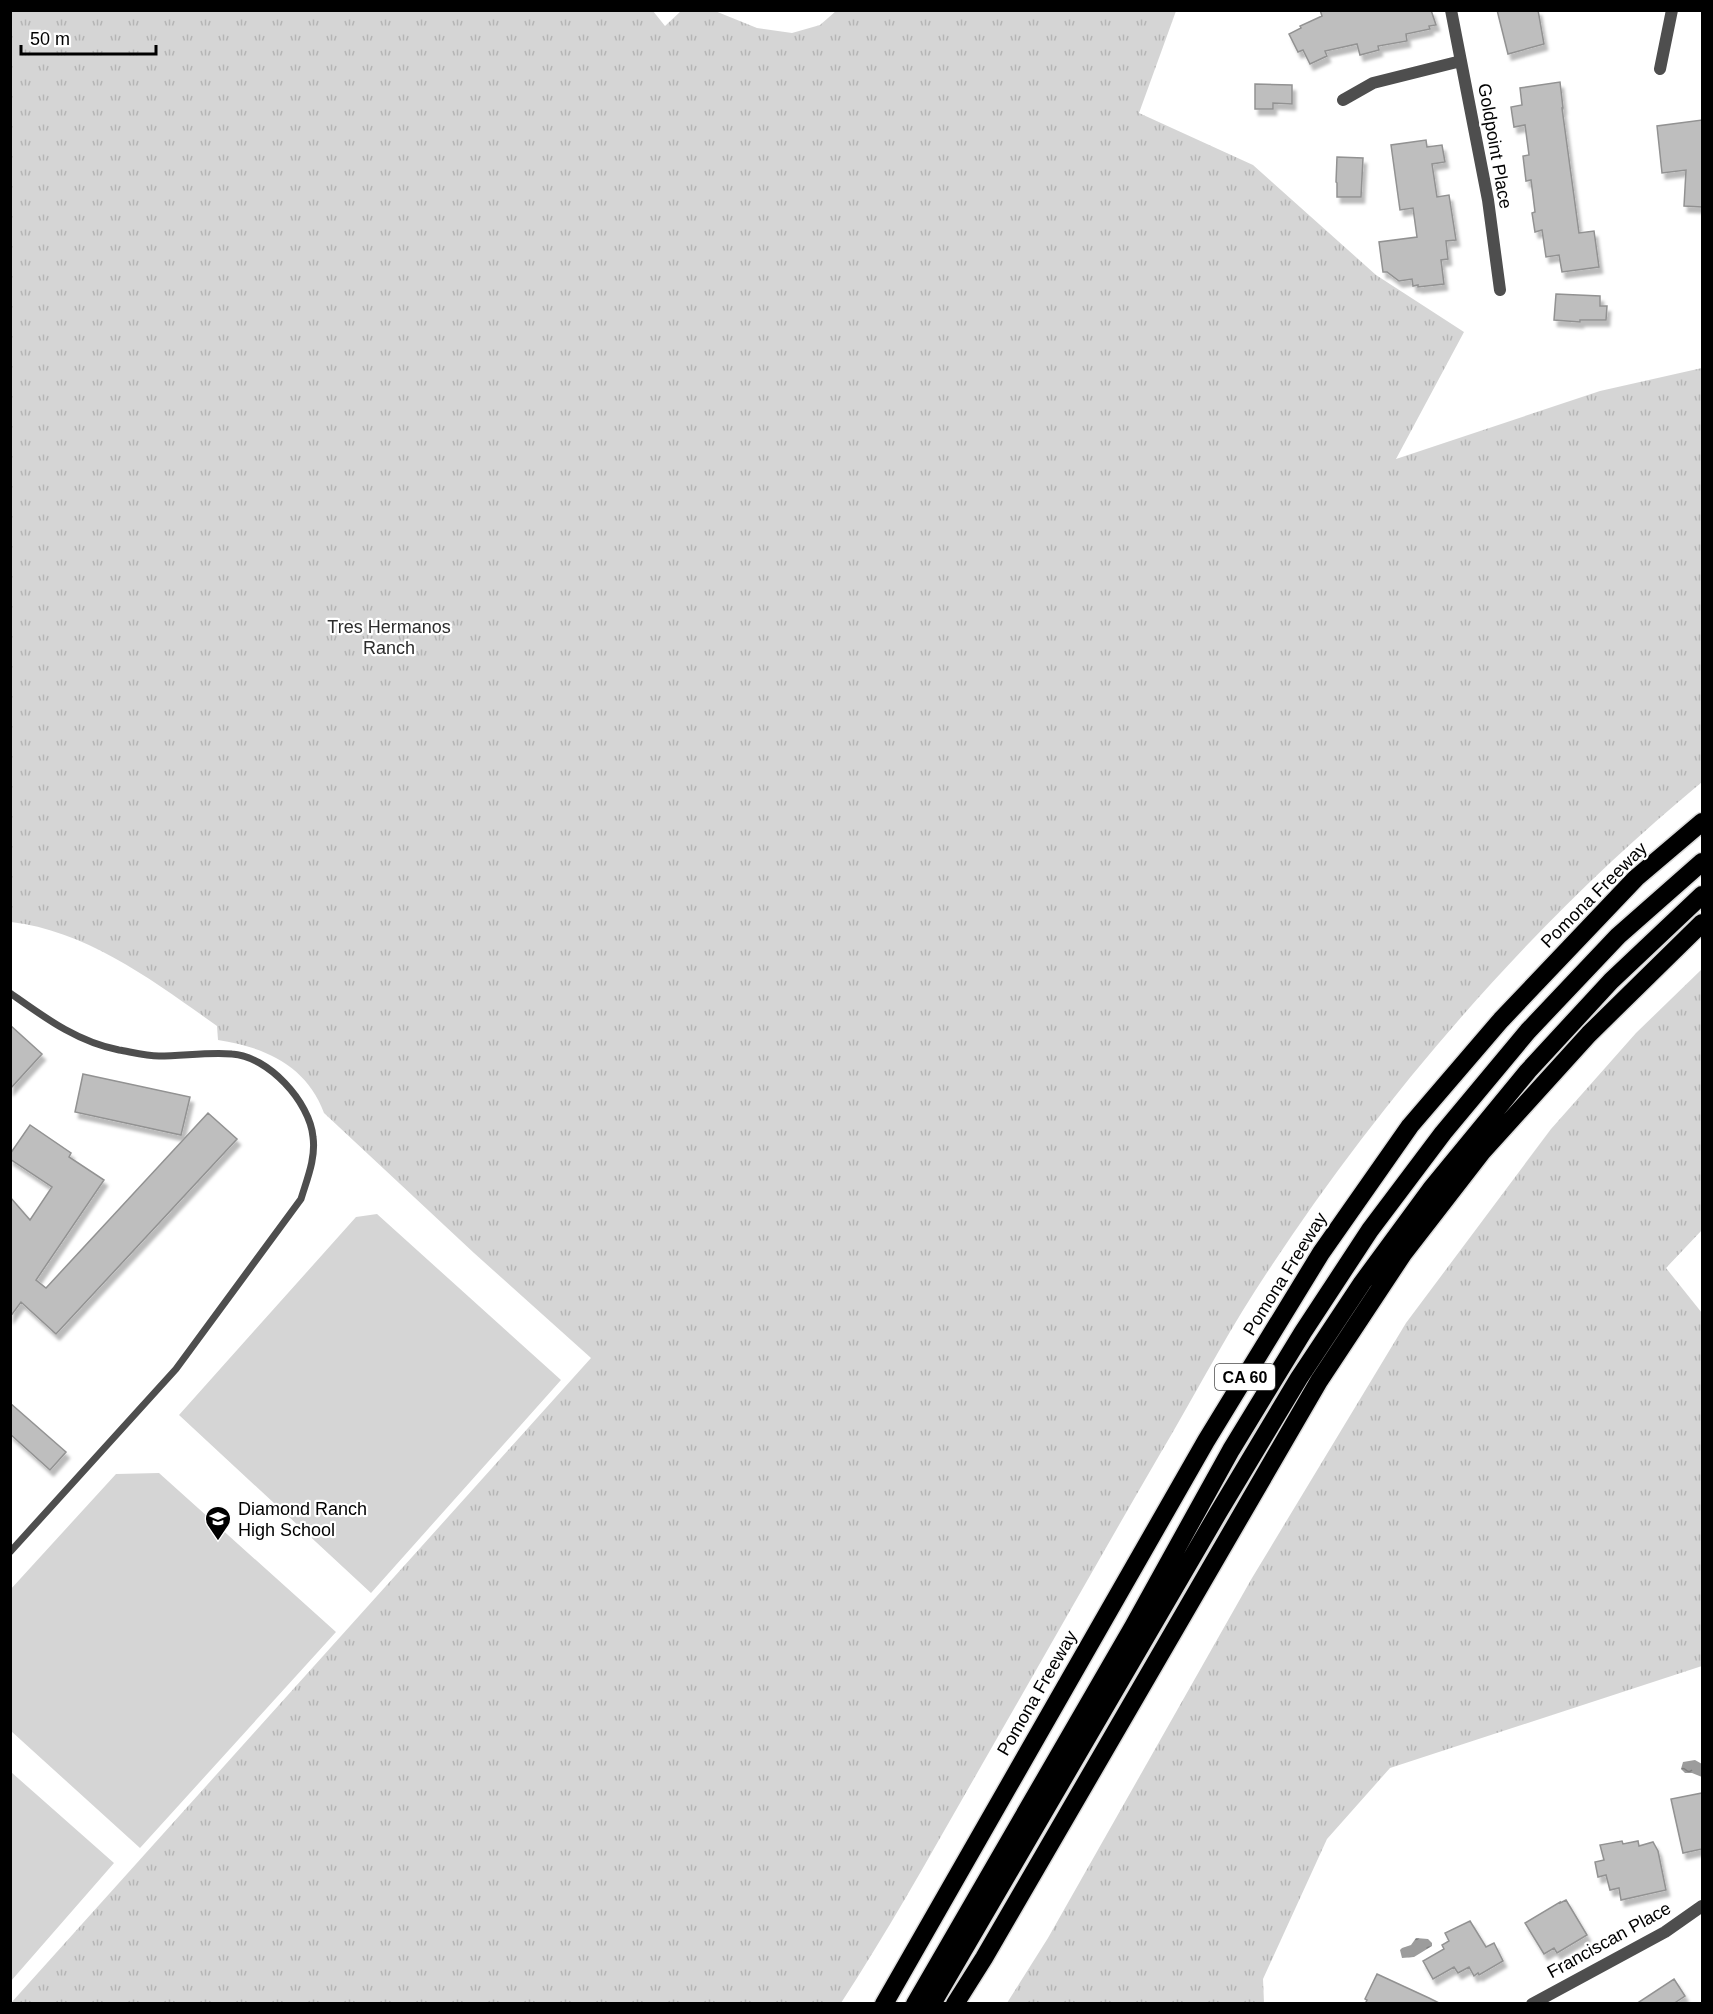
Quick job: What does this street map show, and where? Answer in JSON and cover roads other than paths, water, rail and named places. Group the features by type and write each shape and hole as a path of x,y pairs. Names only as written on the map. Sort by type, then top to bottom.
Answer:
{"highway":[{"name":"Pomona Freeway","path":"884,2004 1206,1441 1321,1252 1410,1126 1501,1020 1636,878 1702,822"},
{"path":"915,2004 1133,1627 1231,1450 1302,1332 1370,1230 1443,1133 1528,1031 1618,936 1702,862"},
{"path":"932,2004 1218,1513 1299,1378 1362,1283 1431,1189 1528,1071 1611,981 1702,895"},
{"path":"955,2004 1319,1381 1403,1254 1482,1152 1589,1034 1702,923"}],"street":[{"name":"Goldpoint Place","path":"1451,10 1488,200 1500,290"},
{"path":"1660,69 1672,10"},
{"path":"1343,100 1373,83 1461,61"},
{"name":"Franciscan Place","path":"1532,2004 1665,1932 1702,1906"}],"lane":[{"path":"10,993 75,1036 116,1050 157,1056 235,1054 263,1065 288,1085 306,1112 313,1136 311,1166 301,1199 176,1369 10,1552"}],"water":[{"path":"1695,1760 1702,1764 1702,1777 1685,1773 1681,1769 1683,1762"},
{"path":"1416,1938 1428,1939 1432,1946 1414,1957 1402,1958 1400,1950 1411,1945"}],"place":[{"name":"Diamond Ranch High School","path":"218,1542"}],"park label":[{"name":"Tres Hermanos Ranch","path":"389,637"}]}
